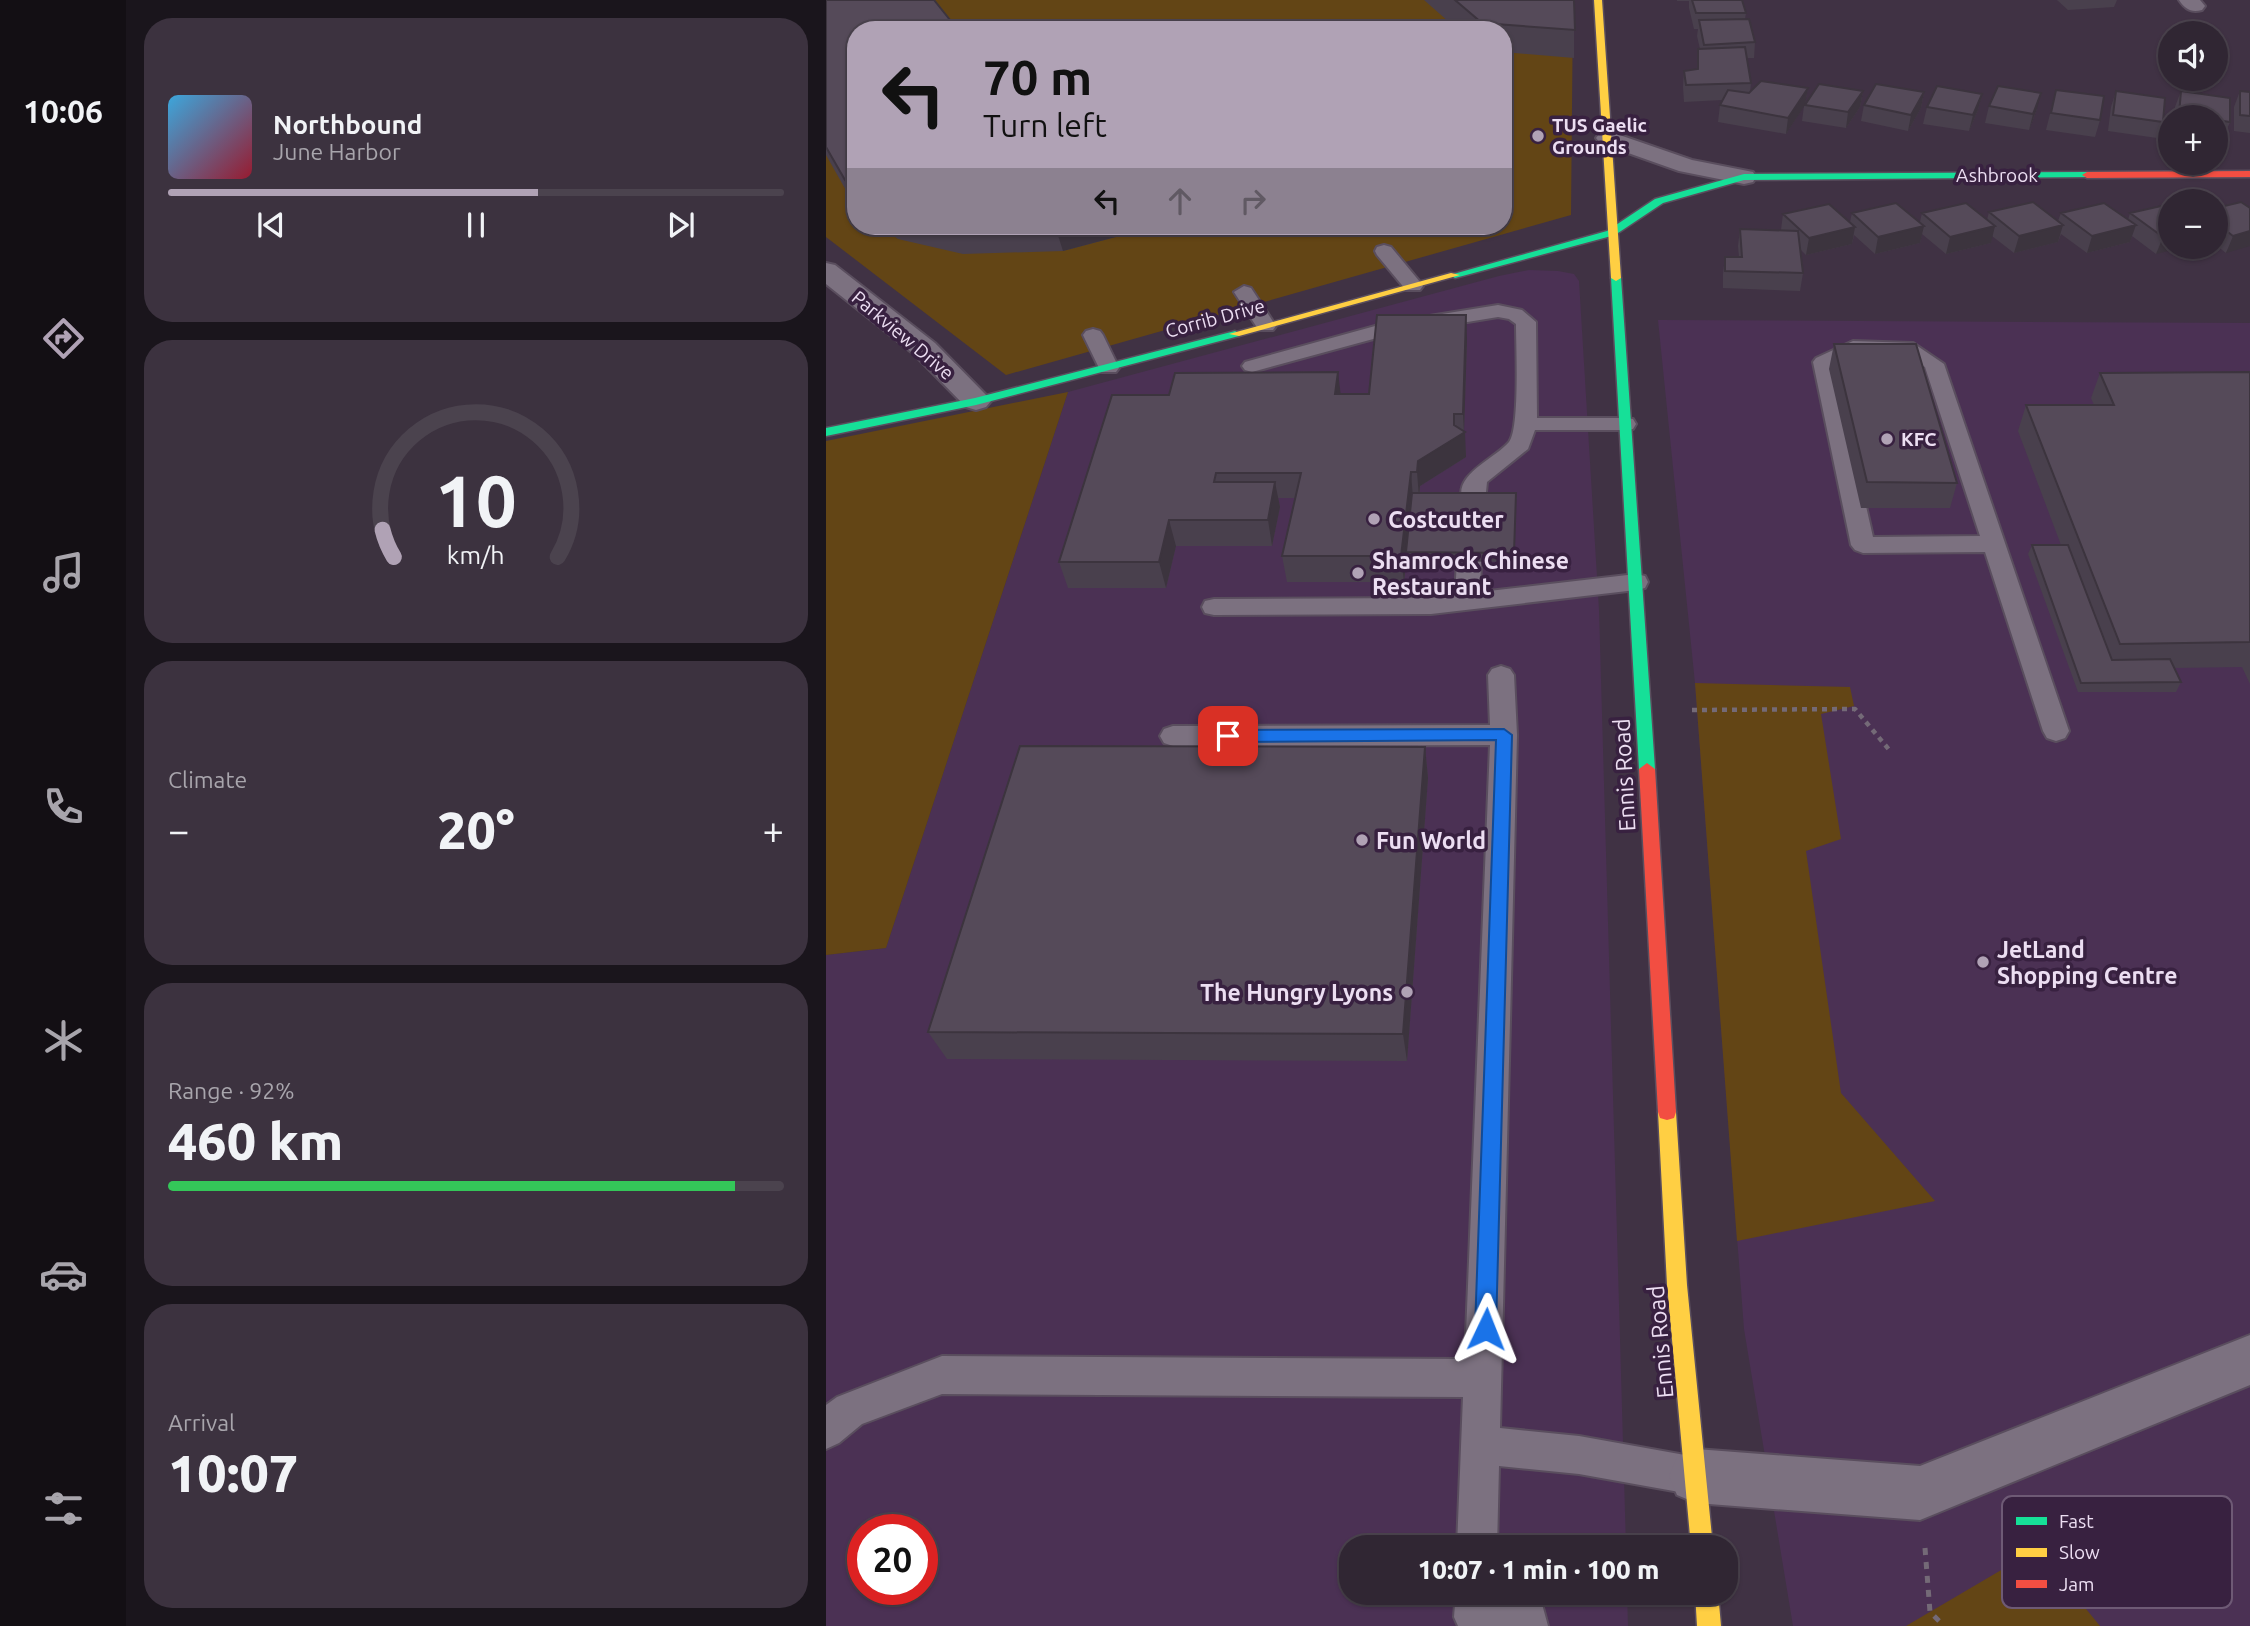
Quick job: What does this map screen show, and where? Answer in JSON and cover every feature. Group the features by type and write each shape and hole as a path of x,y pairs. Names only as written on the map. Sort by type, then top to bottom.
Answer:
{"main road":[{"name":"Ennis Road","path":"1598,0 1608,138 1611,233 1636,582 1677,1285 1701,1535"},
{"name":"Ashbrook","path":"1611,233 1659,201 1744,177 2250,174"},
{"name":"Corrib Drive","path":"826,432 976,401 1109,368 1611,233"},
{"path":"1707,1605 1709,1626"}],"street":[{"name":"Ashbrook","path":"1608,138 1687,166 1744,177"},
{"name":"Parkview Drive","path":"826,271 925,349 976,401"},
{"path":"1696,1476 1920,1493 2250,1360"}],"lane":[{"path":"1384,251 1413,286"},
{"path":"1244,292 1266,326"},
{"path":"1363,300 1386,329"},
{"path":"1252,366 1386,329 1498,311 1515,314 1525,322 1526,424 1520,444 1478,478 1474,485 1474,502"},
{"path":"1093,335 1109,368"},
{"path":"1994,544 1863,545 1823,362 1853,347 1906,347 1934,364 1994,544 2056,731"},
{"path":"1526,424 1625,424"},
{"path":"1467,600 1469,562"},
{"path":"1214,607 1431,606 1636,582"},
{"path":"1477,1535 1504,735 1501,675"},
{"path":"1173,736 1504,735"},
{"path":"826,1430 850,1410 942,1375 1484,1378"},
{"path":"1481,1445 1579,1455 1696,1476"},
{"path":"1475,1605 1475,1617 1527,1619 1527,1626"}],"path":[{"path":"1643,711 1855,709 1891,752"},
{"path":"1920,1493 1930,1612 1944,1626"}],"shaded area":[{"name":"TUS Gaelic Grounds","path":"826,0 1573,0 1571,215 1512,232 1512,21 847,21 847,235 1500,235 1006,375 826,237"},
{"path":"1529,270 1558,271 1574,274 1579,281 1599,610 1626,1535 1339,1535 1339,1605 1627,1605 1628,1626 826,1626 826,955 886,948 1068,392 1499,276"},
{"name":"JetLand Shopping Centre","path":"1658,320 2250,323 2250,1626 1793,1626 1744,1329 1695,683"},
{"path":"1068,392 886,948 826,955 826,441"},
{"path":"1695,683 1850,687 1854,706 1821,714 1841,839 1806,851 1841,1093 1935,1201 1737,1241"},
{"path":"2002,1570 2002,1608 2085,1608 2100,1626 1906,1626"}],"building":[{"path":"826,0 934,0 951,21 847,21 847,181 826,147"},
{"path":"1455,0 1574,0 1575,30 1512,25 1512,21 1480,21"},
{"path":"1692,0 1742,0 1746,13 1696,13"},
{"path":"1749,19 1755,42 1704,45 1699,20"},
{"path":"1745,47 1751,83 1686,85 1684,71 1698,69 1698,49"},
{"path":"1761,81 1808,88 1788,118 1720,105 1728,90 1749,93"},
{"path":"1819,84 1863,91 1848,112 1805,105"},
{"path":"1876,84 1924,92 1911,115 1864,105"},
{"path":"1937,86 1982,94 1973,115 1927,107"},
{"path":"1998,86 2041,93 2033,114 1989,106"},
{"path":"2056,90 2104,96 2100,120 2051,113"},
{"path":"2116,91 2165,98 2164,105 2158,105 2158,121 2113,115"},
{"path":"2181,91 2230,98 2230,122 2228,105 2180,105"},
{"path":"2240,91 2250,92 2250,116 2240,115"},
{"path":"2033,202 2063,225 2019,236 1989,212"},
{"path":"2241,202 2250,208 2250,231 2233,236 2228,232 2228,205"},
{"path":"1896,203 1924,226 1878,237 1852,213"},
{"path":"1966,203 1995,226 1950,237 1922,213"},
{"path":"2104,203 2136,225 2092,236 2061,213"},
{"path":"1829,204 1855,227 1809,238 1783,214"},
{"path":"2158,207 2158,233 2130,213"},
{"path":"1740,229 1798,231 1803,273 1725,271 1725,257 1742,257"},
{"path":"1377,315 1466,315 1463,414 1454,414 1454,425 1465,432 1418,461 1417,472 1411,472 1401,556 1282,556 1301,473 1216,473 1214,482 1275,482 1268,520 1169,520 1159,562 1059,562 1112,395 1169,395 1175,373 1338,372 1335,394 1369,394"},
{"name":"KFC","path":"1834,344 1916,344 1957,483 1867,482"},
{"path":"2250,372 2250,642 2120,644 2026,405 2114,405 2100,373"},
{"path":"1412,493 1516,493 1514,553 1406,552"},
{"path":"2032,545 2068,545 2112,660 2170,659 2181,682 2081,683"},
{"path":"1020,746 1425,747 1403,1034 928,1032"}],"traffic: fast":[{"path":"1455,275 1611,233 1659,201 1744,177 2087,175"},
{"path":"1616,278 1647,769"},
{"path":"826,432 976,401 1235,334"}],"traffic: slow":[{"path":"1598,0 1616,278"},
{"path":"1235,334 1455,275"},
{"path":"1667,1112 1677,1285 1701,1535"},
{"path":"1707,1605 1709,1626"}],"traffic: jam":[{"path":"2087,175 2250,174"},
{"path":"1647,769 1667,1112"}],"place":[{"name":"TUS Gaelic Grounds","path":"1538,136"},
{"name":"KFC","path":"1887,439"},
{"name":"Costcutter","path":"1374,519"},
{"name":"Shamrock Chinese Restaurant","path":"1358,573"},
{"name":"Fun World","path":"1362,840"},
{"name":"JetLand Shopping Centre","path":"1983,962"},
{"name":"The Hungry Lyons","path":"1407,992"}],"route":[{"path":"1228,736 1504,735 1486,1329"}]}
